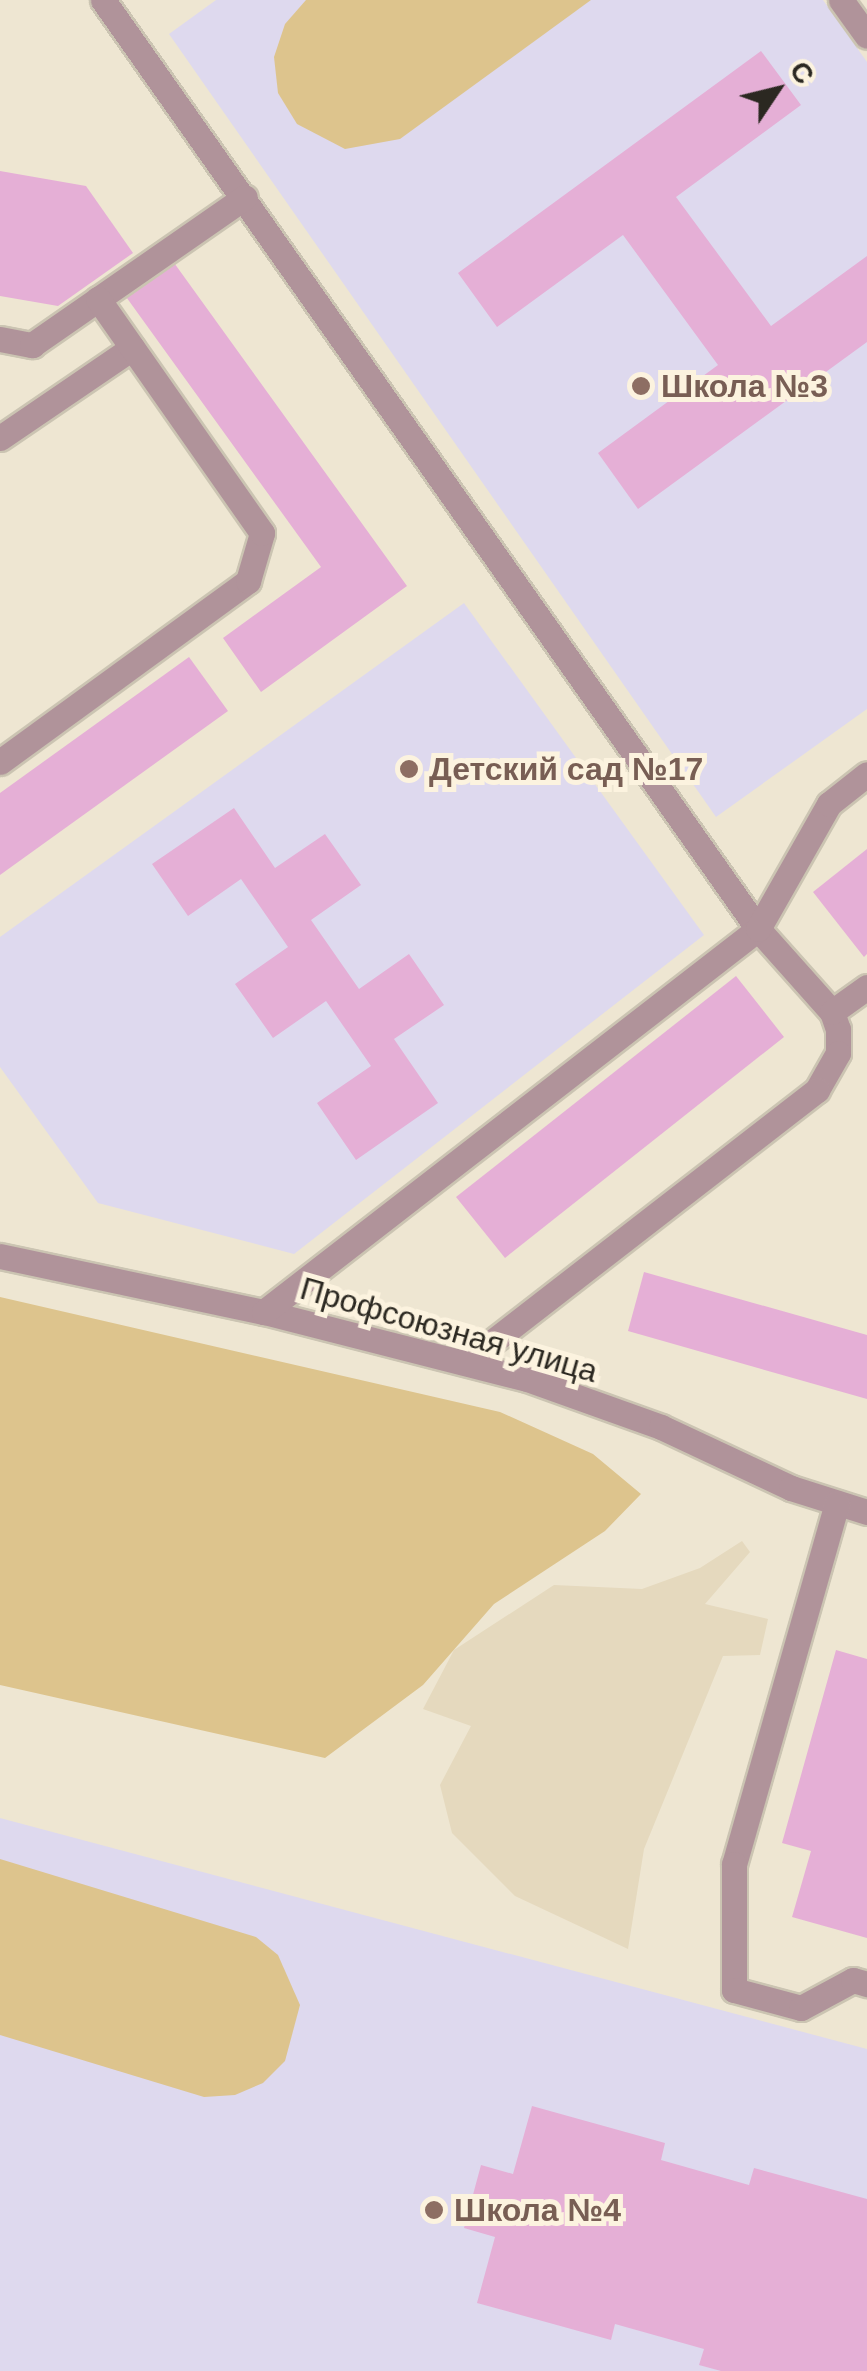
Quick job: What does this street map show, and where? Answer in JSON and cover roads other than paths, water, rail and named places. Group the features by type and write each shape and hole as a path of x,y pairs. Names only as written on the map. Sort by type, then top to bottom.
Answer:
{"street":[{"path":"104,0 758,929 832,1012 838,1053 817,1090 465,1364"},
{"path":"841,0 867,36"},
{"path":"0,339 32,346 245,196"},
{"path":"0,762 248,581 262,534 98,300"},
{"path":"0,438 132,348"},
{"path":"264,1312 758,929 829,804 867,774"},
{"path":"832,1012 867,987"},
{"name":"Профсоюзная улица","path":"0,1256 264,1312 465,1364 660,1427 837,1503 867,1512"},
{"path":"837,1503 734,1864 734,1990 801,2008 853,1980 867,1984"}],"place":[{"name":"Школа №3","path":"641,386"},
{"name":"Детский сад №17","path":"409,769"},
{"name":"Школа №4","path":"434,2210"}]}
